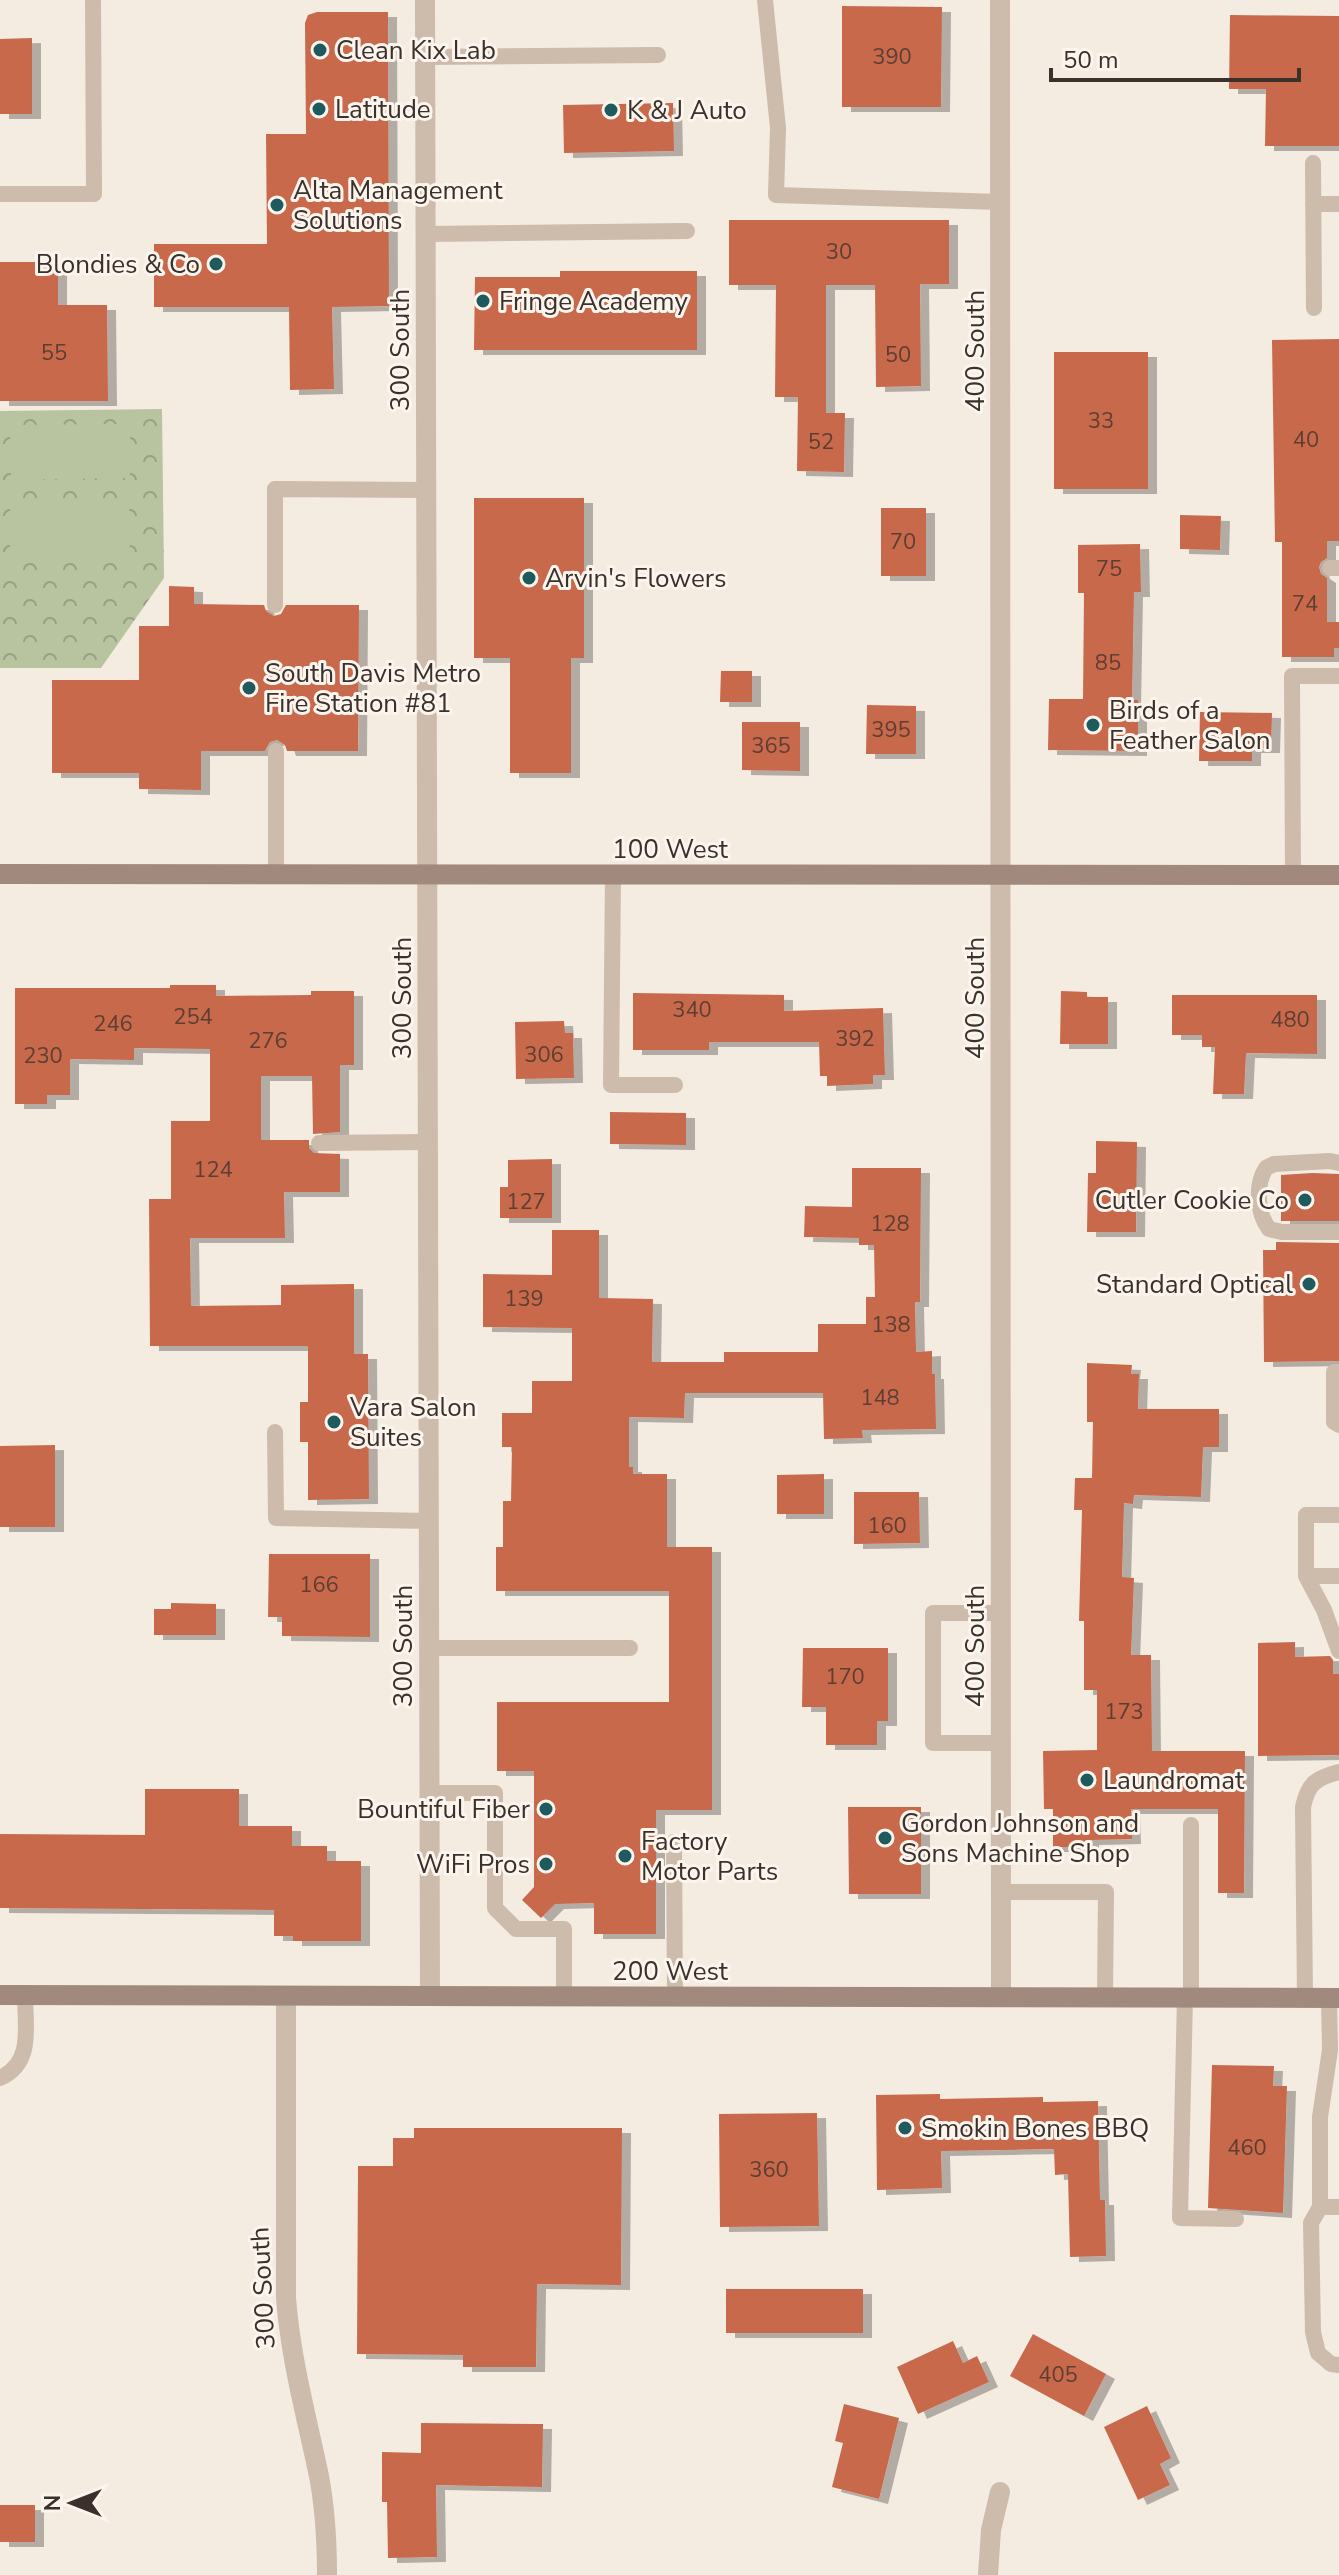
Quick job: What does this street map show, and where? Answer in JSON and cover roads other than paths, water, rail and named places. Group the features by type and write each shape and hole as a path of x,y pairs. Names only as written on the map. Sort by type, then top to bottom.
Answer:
{"street":[{"name":"300 South","path":"425,0 430,1996"},
{"name":"400 South","path":"1000,0 1001,1997"},
{"name":"100 West","path":"0,874 1339,875"},
{"name":"200 West","path":"0,1995 1334,1998"},
{"name":"300 South","path":"286,1996 286,2298 289,2345 319,2478 327,2575"},
{"path":"988,2575 991,2530 1000,2492"}],"lane":[{"path":"0,194 94,194 93,0"},
{"path":"765,0 778,128 776,195 1000,202"},
{"path":"426,57 658,55"},
{"path":"1313,163 1314,308"},
{"path":"1313,204 1339,204"},
{"path":"426,234 687,231"},
{"path":"275,605 275,489 426,490"},
{"path":"1293,875 1292,676 1339,676"},
{"path":"276,751 276,874"},
{"path":"613,875 611,1085 675,1085"},
{"path":"319,1143 428,1142"},
{"path":"1339,1163 1274,1164 1266,1168 1259,1183 1262,1216 1269,1229 1282,1232 1339,1232"},
{"path":"1339,1372 1334,1372 1334,1422 1339,1425"},
{"path":"275,1432 276,1518 428,1521"},
{"path":"1339,1515 1306,1515 1306,1576 1324,1610 1339,1651"},
{"path":"1306,1576 1339,1576"},
{"path":"1001,1613 933,1613 933,1743 1001,1743"},
{"path":"429,1648 630,1648"},
{"path":"1305,1998 1303,1807 1307,1789 1322,1776 1339,1772"},
{"path":"429,1793 495,1793 495,1908 516,1929 564,1929 564,1996"},
{"path":"1191,1825 1180,2218 1236,2219"},
{"path":"674,1842 675,1997"},
{"path":"1001,1892 1106,1892 1105,1997"},
{"path":"0,2078 20,2063 26,2047 25,1995"},
{"path":"1334,1998 1320,2117 1320,2207 1311,2223 1313,2332 1318,2353 1331,2364 1339,2365"},
{"path":"1320,2207 1339,2207"}],"place":[{"name":"Clean Kix Lab","path":"320,50"},
{"name":"Latitude","path":"319,109"},
{"name":"K & J Auto","path":"611,110"},
{"name":"Alta Management Solutions","path":"277,205"},
{"name":"Blondies & Co","path":"216,264"},
{"name":"Fringe Academy","path":"483,301"},
{"name":"Arvin's Flowers","path":"529,578"},
{"name":"South Davis Metro Fire Station #81","path":"249,688"},
{"name":"Birds of a Feather Salon","path":"1093,725"},
{"name":"Cutler Cookie Co","path":"1305,1200"},
{"name":"Standard Optical","path":"1309,1284"},
{"name":"Vara Salon Suites","path":"334,1422"},
{"name":"Laundromat","path":"1087,1780"},
{"name":"Bountiful Fiber","path":"546,1809"},
{"name":"Gordon Johnson and Sons Machine Shop","path":"885,1838"},
{"name":"Factory Motor Parts","path":"625,1856"},
{"name":"WiFi Pros","path":"546,1864"},
{"name":"Smokin Bones BBQ","path":"905,2128"}]}
